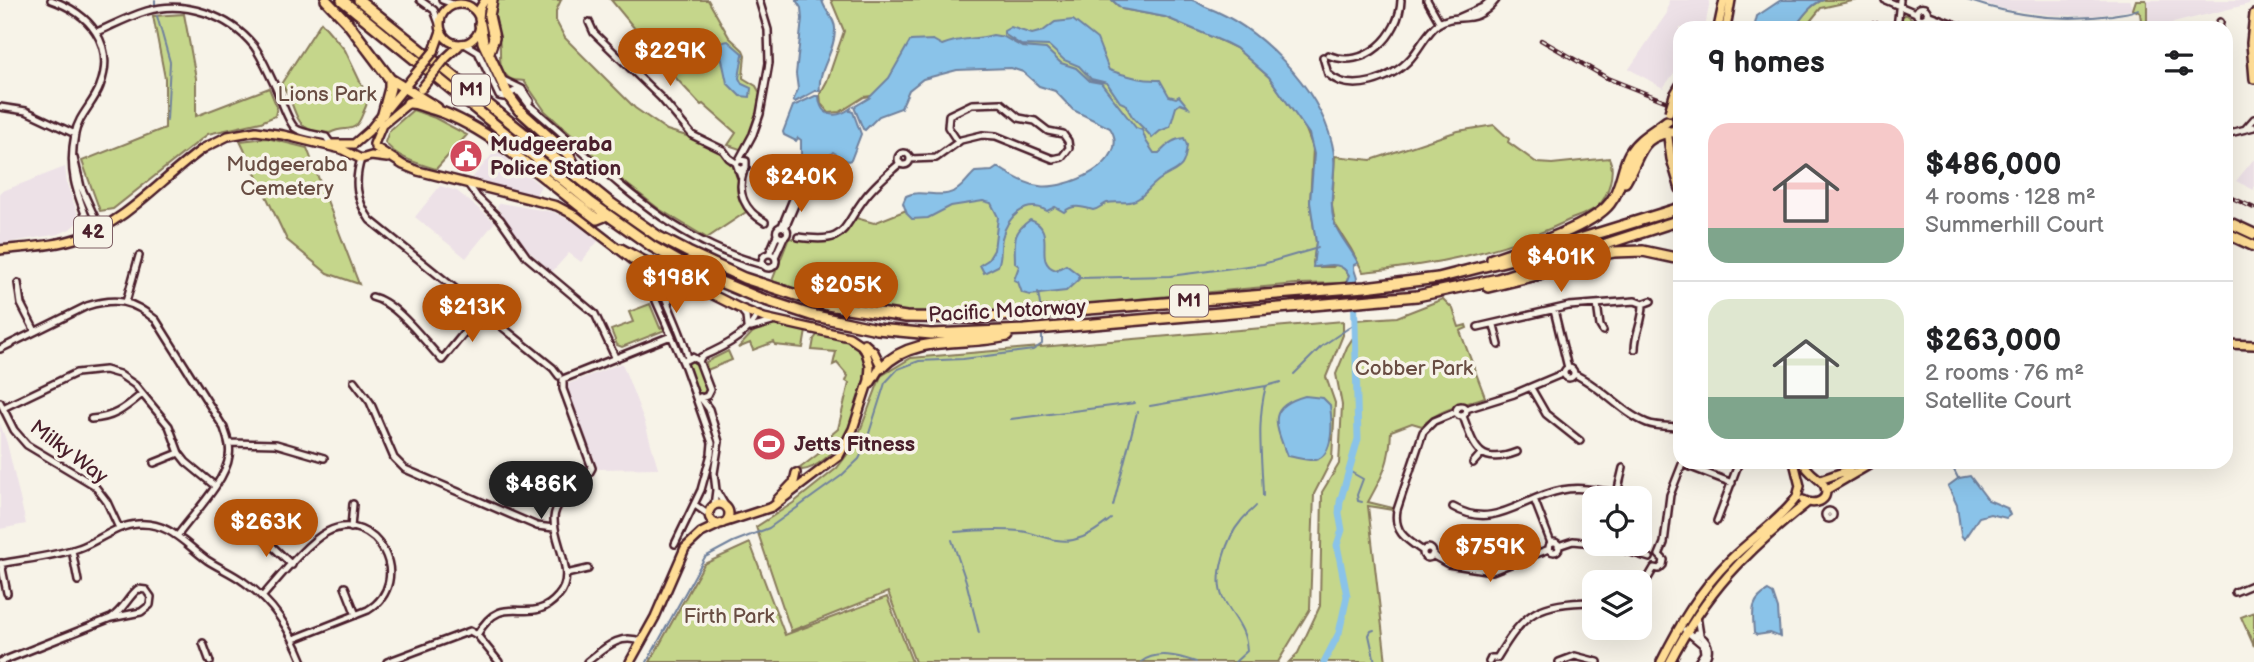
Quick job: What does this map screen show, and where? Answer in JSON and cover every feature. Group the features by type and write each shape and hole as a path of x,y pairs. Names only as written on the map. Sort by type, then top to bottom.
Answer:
{"highway":[{"name":"M1","path":"326,0 347,22 390,79 404,88 419,92 438,109"},
{"name":"Pacific Motorway","path":"342,0 607,215 653,247 699,272 756,297 811,314 877,329 931,334 1025,330 1369,301 1434,293 1508,276 1673,221"},
{"name":"Pacific Motorway","path":"359,0 582,180 659,237 733,274 782,292 845,309 906,317 976,318 1365,287 1471,271 1673,210"},
{"path":"489,52 494,38 489,16 492,0"},
{"name":"M1","path":"479,22 481,35 508,95 519,110 569,155 582,180"},
{"path":"383,114 390,79"},
{"name":"M1","path":"408,103 415,102 438,109 489,137 597,219 607,215"},
{"path":"1620,187 1627,159 1633,149 1673,112"},
{"path":"1471,271 1478,264 1590,221 1606,208 1626,180 1643,144 1655,135 1673,132"},
{"path":"2233,224 2254,234"},
{"path":"2233,236 2254,246"},
{"path":"1434,293 1451,295 1516,281 1586,258 1614,252 1643,251 1673,257"},
{"path":"881,368 897,355 915,347 982,340 1025,330"}],"main road":[{"path":"474,0 444,13 440,37 434,51 383,114 354,144 354,150 359,157 381,157 418,171 562,208 648,270 663,272 683,280 739,308 849,337 862,347 870,366 865,393 848,440 837,458 757,512"},
{"path":"371,156 382,125 419,92 446,58 474,37 480,9 485,0"},
{"path":"1720,21 1724,0"},
{"path":"1727,21 1731,0"},
{"path":"458,5 472,9 479,22"},
{"path":"2254,14 2251,43 2254,79"},
{"path":"440,26 448,40 462,44"},
{"name":"42","path":"0,250 61,243 96,230 117,218 194,155 215,141 240,133 256,131 284,135 326,144 359,157"},
{"path":"361,138 369,139 374,146 397,162"},
{"path":"1673,141 1673,166"},
{"name":"42","path":"326,144 354,144"},
{"path":"614,245 663,272 778,322 844,332 858,338 874,352 881,368 865,393"},
{"path":"2233,344 2254,345"},
{"path":"1796,469 1801,498 1811,503"},
{"path":"1809,469 1825,494"},
{"path":"1670,662 1682,639 1691,606 1722,568 1793,502 1805,480 1837,476 1852,469"},
{"path":"1661,662 1718,584 1740,562 1811,503 1863,469"},
{"path":"777,500 794,482 796,473"},
{"path":"630,662 655,618 681,553 690,541 724,522 776,505 802,483"},
{"path":"701,533 711,511 721,504 747,514"},
{"path":"724,522 729,516 727,507"},
{"path":"711,511 714,522 724,522"}],"street":[{"path":"51,0 78,12 97,32 105,69 100,86 75,134 71,173 96,230"},
{"path":"420,0 434,10 440,26"},
{"path":"442,0 458,5"},
{"path":"759,0 766,22 769,63 764,102 745,150 741,178 745,204 751,213 765,222"},
{"path":"1401,0 1398,20 1383,43 1356,58 1346,60 1326,56 1328,75 1340,82 1351,84 1387,76 1405,64 1440,23 1483,7 1491,0"},
{"path":"1427,0 1440,23"},
{"path":"1455,19 1462,20 1483,13 1496,0"},
{"path":"1885,0 1922,10 1937,21"},
{"path":"1922,10 1924,0"},
{"path":"1898,21 1899,3"},
{"path":"97,32 146,12 168,7 207,13 228,24 253,45 281,96 293,126 301,131 326,137 326,144"},
{"path":"589,22 594,33 661,98 692,135 723,150 729,158 741,165"},
{"path":"462,44 471,46 480,54 498,95 504,97 519,92 529,105 617,184 658,215 738,258 763,263 768,268 774,267 776,262 772,256"},
{"path":"498,76 507,84 523,89 539,113"},
{"path":"799,237 822,239 841,232 848,226 873,188 900,163 898,158 902,153 908,154 910,159 938,158 958,142 973,136 992,136 1055,159 1065,155 1069,148 1063,134 1048,131 1035,121 1019,118 1001,103 972,104 949,115 949,129 958,142"},
{"path":"1,107 26,110 75,134"},
{"path":"2240,131 2254,120"},
{"path":"2233,132 2254,127"},
{"path":"359,157 356,188 370,220 561,377 592,468 554,514 554,528 566,574 561,592 545,607 529,612 504,609 485,624 477,635"},
{"path":"468,184 527,257 595,314 604,328 615,357"},
{"path":"487,205 489,189"},
{"path":"763,263 772,256 780,236 777,229 784,227 798,193"},
{"path":"127,302 139,256"},
{"path":"635,263 636,272 649,287 698,396 712,443 697,506 675,544"},
{"path":"648,270 668,301"},
{"path":"663,272 659,282 685,344 710,393 709,409 719,442 713,475 716,490 727,507"},
{"path":"668,301 671,284 675,280 683,280"},
{"path":"18,283 21,304 35,331"},
{"path":"372,297 383,301 398,313 442,360 482,311"},
{"path":"0,349 86,306 102,301 127,302 156,320 224,428 229,443 227,466 178,535"},
{"path":"1478,327 1569,306 1635,301 1643,304 1651,301"},
{"path":"1597,304 1603,331"},
{"path":"1635,349 1635,337 1642,323 1643,304"},
{"path":"739,308 746,316 748,328"},
{"path":"1554,310 1566,370"},
{"path":"748,328 756,313"},
{"path":"685,367 693,359 723,346 748,328 766,322 778,322"},
{"path":"1494,325 1499,345"},
{"path":"561,377 671,337"},
{"path":"679,355 693,359"},
{"path":"1582,542 1553,546 1492,571 1448,564 1432,555 1426,558 1423,551 1405,539 1396,521 1397,510 1423,432 1434,421 1531,388 1572,368 1574,373 1586,379 1631,415 1649,424 1673,426"},
{"path":"1,405 76,373 105,370 120,374 135,385 169,426 178,453 215,486"},
{"path":"354,381 370,402 394,458 405,470 537,526 554,528"},
{"path":"1531,388 1546,414 1580,441"},
{"path":"698,396 705,397 710,393"},
{"path":"91,419 118,414 142,394"},
{"path":"698,396 709,409"},
{"name":"Milky Way","path":"1,405 14,430 27,444 94,485 107,502 118,528"},
{"path":"1460,414 1480,454 1495,457 1517,452"},
{"path":"229,443 276,444 324,458"},
{"path":"154,463 178,453"},
{"path":"1473,463 1480,454"},
{"path":"1453,507 1470,515 1489,516 1555,491 1570,489 1617,493 1623,468"},
{"path":"1644,556 1650,558 1659,555 1664,543 1670,495 1681,469"},
{"path":"1697,469 1731,483"},
{"path":"1717,521 1736,469"},
{"path":"697,506 711,511 716,490"},
{"path":"1811,503 1831,515 1825,505 1825,494"},
{"path":"1534,499 1553,546"},
{"path":"351,528 353,503"},
{"path":"7,593 0,563 72,550 118,528 151,524 178,535 210,562 242,580 262,597 280,617 294,639 303,662"},
{"path":"262,597 315,540 326,532 351,528 363,531 380,543 389,561 390,573 383,597 373,607 294,639"},
{"path":"258,534 292,565"},
{"path":"72,550 78,581"},
{"path":"1654,568 1658,569 1663,565 1664,560 1659,555"},
{"path":"1650,558 1654,568"},
{"path":"566,574 588,569"},
{"path":"2235,592 2254,584"},
{"path":"345,587 356,615"},
{"path":"0,662 111,618 141,612 150,605 151,597 144,590 135,591 124,608 111,618"},
{"path":"1489,662 1491,658 1498,660 1515,629 1526,618 1560,604 1582,603"},
{"path":"1697,612 1704,653 1698,662"},
{"path":"1683,629 1706,641 1709,649 1703,662"},
{"path":"387,662 467,631 473,631 499,662"},
{"path":"587,662 622,638 642,642"},
{"path":"1682,639 1700,639"},
{"path":"203,643 210,662"},
{"path":"1559,662 1575,656 1598,662"}],"shaded area":[{"path":"1669,0 1709,0 1706,21 1673,21 1673,74 1663,88 1629,69 1667,13"},
{"path":"1973,0 2130,0 2132,10 2091,16 2051,15 2003,9"},
{"path":"2146,0 2250,0 2249,4 2181,21 2147,21"},
{"path":"496,150 541,186 535,196 472,178"},
{"path":"2254,159 2254,190 2236,181"},
{"path":"65,167 67,184 80,220 59,234 0,244 0,192"},
{"path":"440,186 457,191 495,222 466,258 415,217"},
{"path":"500,203 553,212 575,223 598,241 581,262 569,253 552,272 520,243 497,207"},
{"path":"622,363 644,420 658,468 598,469 565,385"},
{"path":"0,423 26,524 0,529"}],"green space":[{"path":"496,0 561,0 556,11 556,21 565,38 635,108 667,130 690,137 723,153 738,175 739,194 746,212 707,238 659,209 619,178 545,111 524,81 511,79 504,73 495,20"},
{"path":"611,0 708,0 729,37 743,50 743,78 756,86 762,97 743,150 728,145 736,133 701,105"},
{"path":"831,0 1112,0 1122,9 1165,17 1236,48 1269,77 1305,127 1313,148 1310,202 1316,242 1313,263 1316,267 1333,267 1336,264 1343,267 1350,277 1346,283 1296,284 966,313 878,309 827,299 772,281 789,238 827,241 842,234 856,218 874,223 909,209 1105,184 1125,138 1005,53 937,60 893,93 864,97 840,112 829,113 821,104 820,94 844,31"},
{"path":"1857,0 1821,8 1810,21 1800,21 1819,2"},
{"path":"2136,0 2146,0 2147,21 2141,21 2140,13 2133,9"},
{"path":"184,14 196,78 196,116 269,88 277,107 275,116 261,122 208,134 113,209 100,211 82,161 165,128 165,78 153,16"},
{"path":"1906,14 1915,21 1902,21"},
{"name":"Lions Park","path":"321,22 345,50 367,96 360,120 353,128 330,133 302,125 281,84"},
{"path":"413,110 467,135 436,169 401,156 385,142 389,131"},
{"path":"1494,125 1509,139 1508,142 1537,163 1609,158 1611,177 1601,203 1590,211 1543,232 1493,249 1441,261 1363,272 1335,224 1332,206 1335,156 1371,160 1458,131"},
{"name":"Mudgeeraba Cemetery","path":"267,138 307,148 359,284 327,273 287,240 240,141"},
{"name":"Cobber Park","path":"1443,299 1453,309 1459,327 1466,325 1467,328 1460,331 1485,397 1444,411 1422,426 1412,423 1391,431 1385,468 1368,502 1393,508 1368,506 1386,662 1289,662 1298,653 1320,606 1322,492 1339,464 1342,405 1336,374 1356,333 1355,320 1397,317"},
{"path":"650,304 660,328 665,330 622,347 617,345 611,330 633,322 629,312"},
{"path":"1343,321 1343,335 1326,377 1335,403 1332,459 1314,494 1310,609 1278,662 915,662 888,592 791,631 756,527 793,503 837,468 855,444 881,376 911,358"},
{"path":"768,324 806,331 803,348 775,345 774,342 753,350 750,343 738,348 752,333"},
{"path":"818,334 840,338 854,345 863,359 864,377 853,418 841,442 824,460 802,470 800,468 835,441 831,435 838,429 849,383 846,381 848,376 837,363 833,365 836,352 812,350"},
{"path":"728,351 732,360 707,370 706,362"},
{"path":"690,360 696,361 708,389 703,395 697,393 686,365"},
{"name":"Firth Park","path":"750,543 785,635 887,597 912,662 650,662 704,564"},
{"path":"2254,612 2254,646 2241,617"}],"water":[{"path":"796,0 822,0 834,22 835,30 821,76 820,91 795,102 802,19 801,8"},
{"path":"1112,0 1194,1 1246,29 1284,61 1314,101 1332,143 1332,212 1339,232 1358,263 1354,265 1357,282 1346,283 1349,275 1342,267 1313,267 1316,242 1310,202 1314,154 1309,134 1269,77 1236,48 1226,43 1165,17 1122,9"},
{"path":"1781,0 1824,0 1811,8 1800,21 1756,21 1757,16"},
{"path":"1073,20 1097,39 1109,70 1134,78 1160,80 1169,96 1179,96 1188,107 1180,104 1176,107 1170,127 1152,138 1107,83 1091,79 1079,66 1064,60 1049,46 1021,45 1004,34 1004,31 1011,27 1032,34 1043,31 1055,22"},
{"path":"993,35 1004,37 1022,47 1046,49 1061,63 1076,68 1090,81 1101,83 1136,128 1142,130 1154,153 1159,153 1179,139 1184,138 1187,145 1182,165 1135,200 1107,203 1093,210 1074,207 1064,212 1055,207 1047,211 1032,207 1018,212 1008,223 1002,238 998,266 984,273 980,265 988,260 994,250 998,217 991,203 983,201 951,206 928,218 912,219 903,203 906,196 952,192 975,172 992,171 998,167 1018,179 1039,186 1064,184 1079,179 1104,163 1112,152 1115,140 1110,128 1073,110 1055,91 1039,86 1023,72 1011,68 957,70 923,79 909,90 901,108 879,116 865,130 854,107 869,98 889,78 910,41 933,40 942,45"},
{"path":"728,41 743,54 739,78 742,84 751,88 750,97 740,96 727,83 719,46"},
{"path":"819,96 822,108 830,114 840,114 851,108 861,134 851,160 835,156 833,152 819,166 811,160 801,158 801,140 798,138 796,141 784,135 793,106"},
{"path":"1030,220 1043,230 1045,260 1049,266 1056,270 1066,265 1079,275 1079,279 1066,291 1030,295 1022,293 1018,282 1014,280 1019,266 1015,263 1015,239 1020,229"},
{"path":"1305,396 1323,398 1330,405 1329,445 1326,452 1315,460 1287,456 1277,426 1279,411 1293,400"},
{"path":"1970,476 1988,500 2007,508 2010,515 2006,518 1990,514 1979,517 1964,539 1961,535 1957,505 1948,486 1959,478"},
{"path":"1768,591 1773,594 1778,609 1780,637 1770,633 1754,633 1755,604"}],"waterway":[{"path":"155,0 155,5"},
{"path":"1967,0 2020,14 2057,18 2094,17 2138,9"},
{"path":"157,16 170,62 167,120"},
{"path":"1078,278 1170,276 1263,264 1318,248"},
{"path":"1324,662 1339,633 1347,596 1337,545 1342,530 1340,502 1358,439 1354,285"},
{"path":"1038,292 1041,311"},
{"path":"1294,374 1322,346 1356,323"},
{"path":"647,662 705,557 733,542 769,528 841,476 859,459 885,383 898,369 919,361 963,359 1033,350 1042,344 1042,334"},
{"path":"1263,496 1260,441 1263,400 1266,386 1281,382"},
{"path":"1150,406 1266,386"},
{"path":"1011,419 1135,403"},
{"path":"1113,506 1137,412"},
{"path":"1954,469 1958,478"},
{"path":"1349,471 1363,479 1357,495 1358,501 1362,502"},
{"path":"1235,662 1247,651 1246,643 1242,629 1220,590 1221,569 1231,537 1256,506"},
{"path":"955,532 1020,531 1066,541 1078,539 1111,519"},
{"path":"952,540 979,633"},
{"path":"1374,630 1369,635 1375,662"},
{"path":"1141,662 1161,655 1196,662"}],"railway":[{"path":"1541,40 1607,78 1673,104"},
{"path":"2233,198 2254,208"}],"place":[{"name":"Mudgeeraba Police Station","path":"466,156"},
{"name":"Jetts Fitness","path":"769,444"}]}
